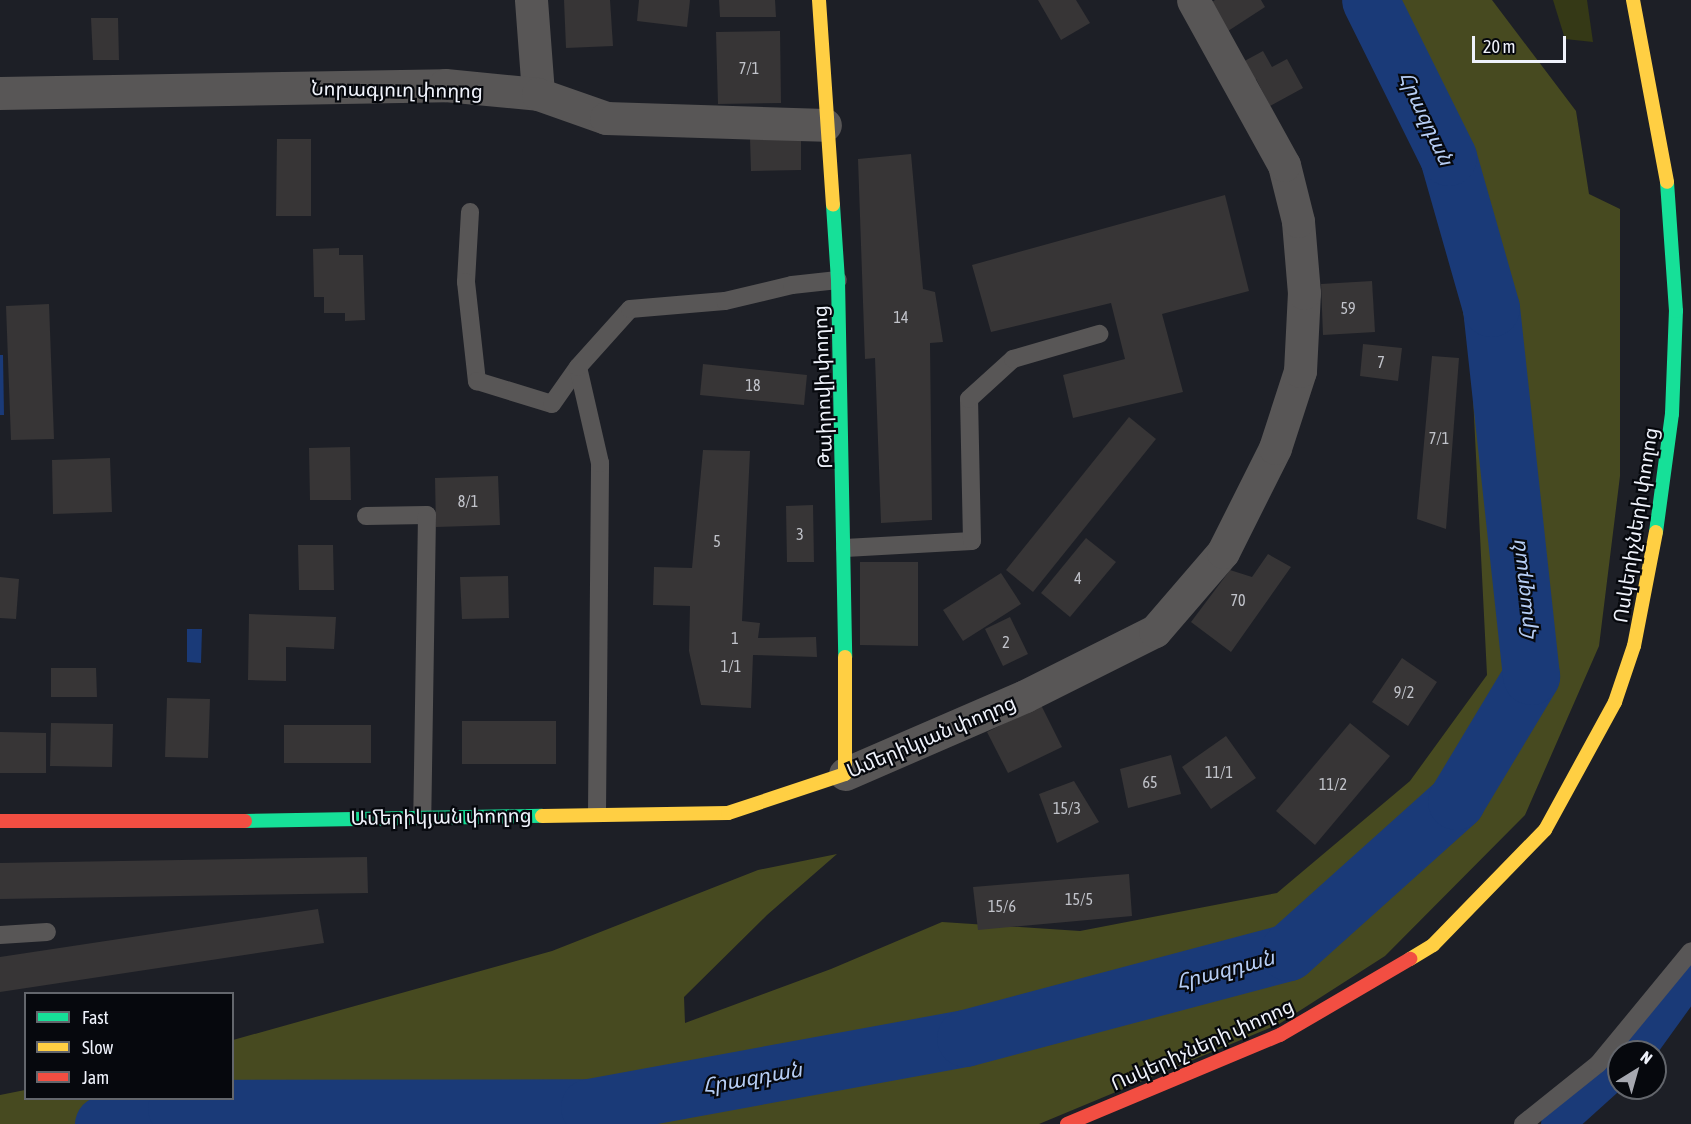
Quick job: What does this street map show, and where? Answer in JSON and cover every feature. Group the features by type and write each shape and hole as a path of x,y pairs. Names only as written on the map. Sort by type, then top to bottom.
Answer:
{"street":[{"path":"531,0 538,94"},
{"name":"Թաիրովի փողոց","path":"819,0 825,125 838,280 845,548 844,774"},
{"name":"Ամերիկյան փողոց","path":"0,821 151,823 597,813 728,813 844,774 1025,696 1155,631 1223,552 1275,448 1300,371 1304,293 1298,221 1284,165 1193,0"},
{"name":"Ոսկերիչների փողոց","path":"1067,1124 1280,1035 1433,945 1545,830 1615,702 1634,646 1651,572 1672,414 1676,310 1666,171 1633,0"},
{"name":"Նորագյուղ փողոց","path":"0,93 445,85 538,94 606,118 825,125"}],"lane":[{"path":"470,212 466,282 477,381 552,404 578,367 630,309 725,301 792,285 838,280"},
{"path":"845,548 972,541 969,399 1013,359 1099,334"},
{"path":"578,367 600,463 597,813"},
{"path":"366,516 428,515 422,817"},
{"path":"0,935 47,932"},
{"path":"1523,1124 1598,1064 1691,951"}],"green space":[{"path":"1350,0 1492,0 1576,111 1589,194 1620,209 1620,476 1599,646 1525,815 1385,956 1279,1024 1039,1124 0,1124 0,1095 24,1090 24,1100 234,1100 234,1040 552,951 758,870 837,854 767,915 684,997 685,1023 831,969 942,922 1080,931 1277,893 1410,781 1487,675 1471,357 1437,163"},
{"path":"1553,0 1587,0 1593,42 1565,39"}],"water":[{"path":"0,355 3,355 4,415 0,415"},
{"path":"187,629 202,629 201,663 187,662"}],"building":[{"path":"564,0 610,0 613,46 566,48"},
{"path":"639,0 690,0 687,27 637,21"},
{"path":"719,0 775,0 776,17 720,17"},
{"path":"1038,0 1076,0 1090,23 1061,40"},
{"path":"1215,0 1261,0 1265,7 1225,33 1207,5"},
{"path":"91,18 118,18 119,60 93,60"},
{"path":"780,31 781,103 718,104 716,32"},
{"path":"1263,51 1272,67 1287,59 1303,88 1270,106 1256,79 1249,83 1239,64"},
{"path":"801,137 801,170 751,171 750,138"},
{"path":"277,139 311,139 311,216 276,216"},
{"path":"911,154 923,289 935,292 943,342 930,343 932,520 881,523 875,358 865,359 858,159"},
{"path":"1225,195 1249,291 1162,314 1183,392 1073,418 1063,375 1125,359 1111,303 991,332 972,265"},
{"path":"339,248 339,255 363,255 365,320 345,321 345,313 324,313 324,297 314,297 313,249"},
{"path":"1372,281 1375,332 1323,335 1321,284"},
{"path":"49,304 54,439 11,440 6,306"},
{"path":"1363,344 1402,348 1398,381 1360,376"},
{"path":"1432,356 1459,358 1446,529 1417,519"},
{"path":"703,364 807,375 804,405 700,395"},
{"path":"1129,417 1156,439 1033,592 1006,570"},
{"path":"350,447 351,500 310,500 309,448"},
{"path":"703,450 750,451 742,621 760,623 758,638 816,637 817,657 753,655 751,708 701,705 689,651 690,606 653,605 654,567 692,568"},
{"path":"110,458 112,512 53,514 52,460"},
{"path":"498,476 500,525 436,527 435,478"},
{"path":"813,505 814,562 787,562 786,506"},
{"path":"1086,538 1116,562 1070,617 1041,593"},
{"path":"298,545 333,545 334,590 299,590"},
{"path":"1268,554 1291,567 1231,652 1191,622 1230,570 1252,577"},
{"path":"860,562 918,562 918,646 860,645"},
{"path":"1001,573 1021,604 963,641 943,610"},
{"path":"508,576 509,618 462,619 460,577"},
{"path":"0,577 19,579 16,619 0,618"},
{"path":"249,614 336,617 334,649 286,647 286,681 248,680"},
{"path":"1010,617 1028,654 1003,666 985,629"},
{"path":"1402,658 1437,682 1408,726 1372,702"},
{"path":"51,668 96,668 97,697 51,697"},
{"path":"167,698 210,699 208,758 165,757"},
{"path":"1041,705 1062,747 1008,773 987,732"},
{"path":"462,721 556,721 556,764 462,764"},
{"path":"51,723 113,724 112,767 50,766"},
{"path":"1350,723 1390,756 1315,845 1276,811"},
{"path":"284,725 371,725 371,763 284,763"},
{"path":"0,732 46,733 46,773 0,773"},
{"path":"1226,736 1256,778 1211,809 1182,767"},
{"path":"1171,755 1181,794 1128,808 1120,769"},
{"path":"1074,781 1099,822 1057,843 1039,794"},
{"path":"367,857 368,893 0,899 0,863"},
{"path":"1129,874 1132,916 978,930 973,887"},
{"path":"318,909 324,943 0,992 0,957"}],"waterway":[{"name":"Հրազդան","path":"103,1124 176,1108 589,1107 965,1038 1288,952 1456,801 1531,676 1491,308 1448,157 1370,0"},
{"path":"1646,1040 1691,977"},
{"path":"1557,1124 1607,1079"}],"traffic: fast":[{"path":"1656,532 1672,414 1676,311 1667,182"},
{"path":"833,205 838,280 845,657"},
{"path":"245,821 542,816"}],"traffic: slow":[{"path":"819,0 833,205"},
{"path":"1633,0 1667,182"},
{"path":"1410,959 1433,945 1545,830 1615,702 1634,646 1656,532"},
{"path":"542,816 728,813 845,774 845,657"}],"traffic: jam":[{"path":"0,821 245,821"},
{"path":"1067,1124 1280,1035 1410,959"}]}
